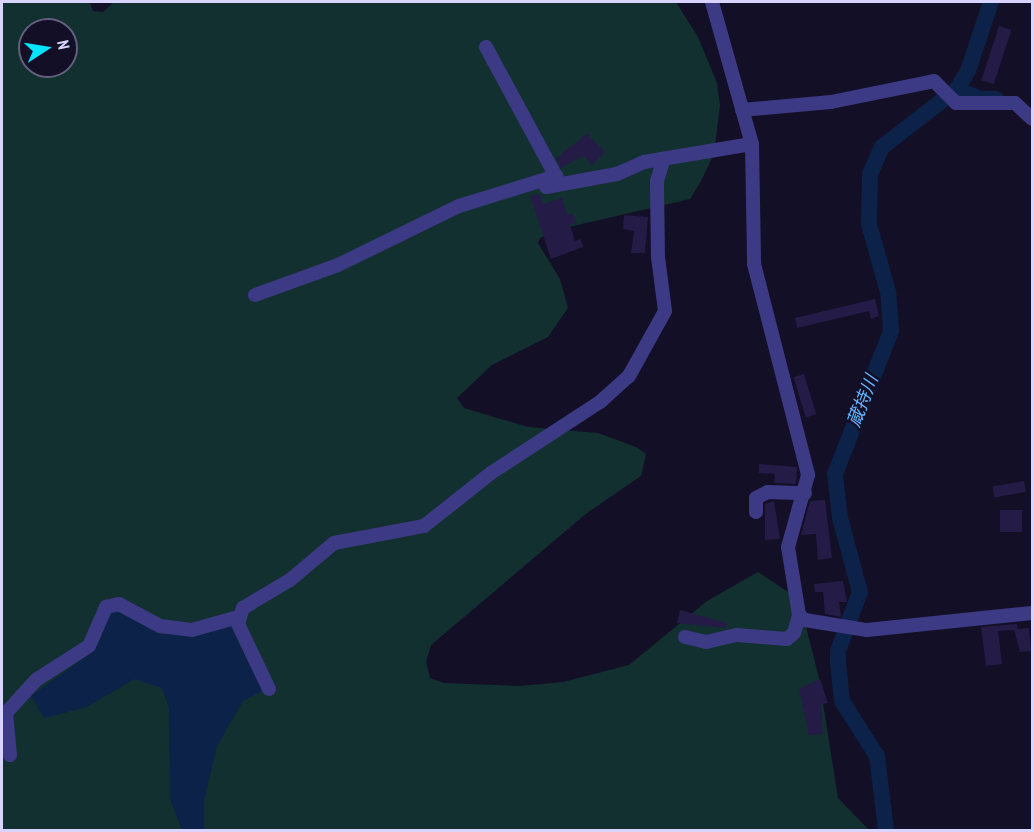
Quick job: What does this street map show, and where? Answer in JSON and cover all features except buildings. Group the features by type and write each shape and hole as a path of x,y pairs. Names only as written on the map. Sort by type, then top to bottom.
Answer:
{"street":[{"path":"685,637 706,642 737,635 787,639 794,633 799,615 788,547 805,493 805,458 754,264 752,144 712,2"},
{"path":"486,47 554,182"},
{"path":"742,110 831,102 934,81 956,103 1015,103 1032,119"},
{"path":"255,295 338,265 472,201 554,182 752,144"},
{"path":"2,742 10,755 6,712 36,680 89,646 105,608 119,604 160,626 192,630 238,617 243,608 290,580 334,543 424,526 623,382 665,311 658,257 657,181 663,161"},
{"path":"756,512 756,498 768,492 805,493"},
{"path":"799,615 805,620 878,630 1032,613"},
{"path":"238,617 269,689"}],"green space":[{"path":"2,2 90,2 93,11 103,12 114,2 676,2 698,37 717,83 720,105 714,154 701,181 690,199 556,230 540,238 538,243 560,279 568,308 548,337 492,365 457,398 464,408 528,427 598,433 636,447 646,454 641,476 587,513 431,645 426,662 430,678 444,683 520,686 563,682 629,665 707,601 758,572 799,599 819,678 838,798 869,830 2,830"}],"water":[{"path":"115,607 151,626 232,624 263,691 243,701 217,746 204,801 204,830 182,830 170,799 169,708 162,688 134,679 87,707 44,718 31,696 90,654 102,636 101,617"}],"waterway":[{"name":"蔵持川","path":"886,830 877,756 842,701 838,665 838,651 860,592 840,518 835,474 891,331 888,292 869,224 870,174 882,147 957,89 968,71 991,2"},
{"path":"957,89 980,99 996,99"}]}
